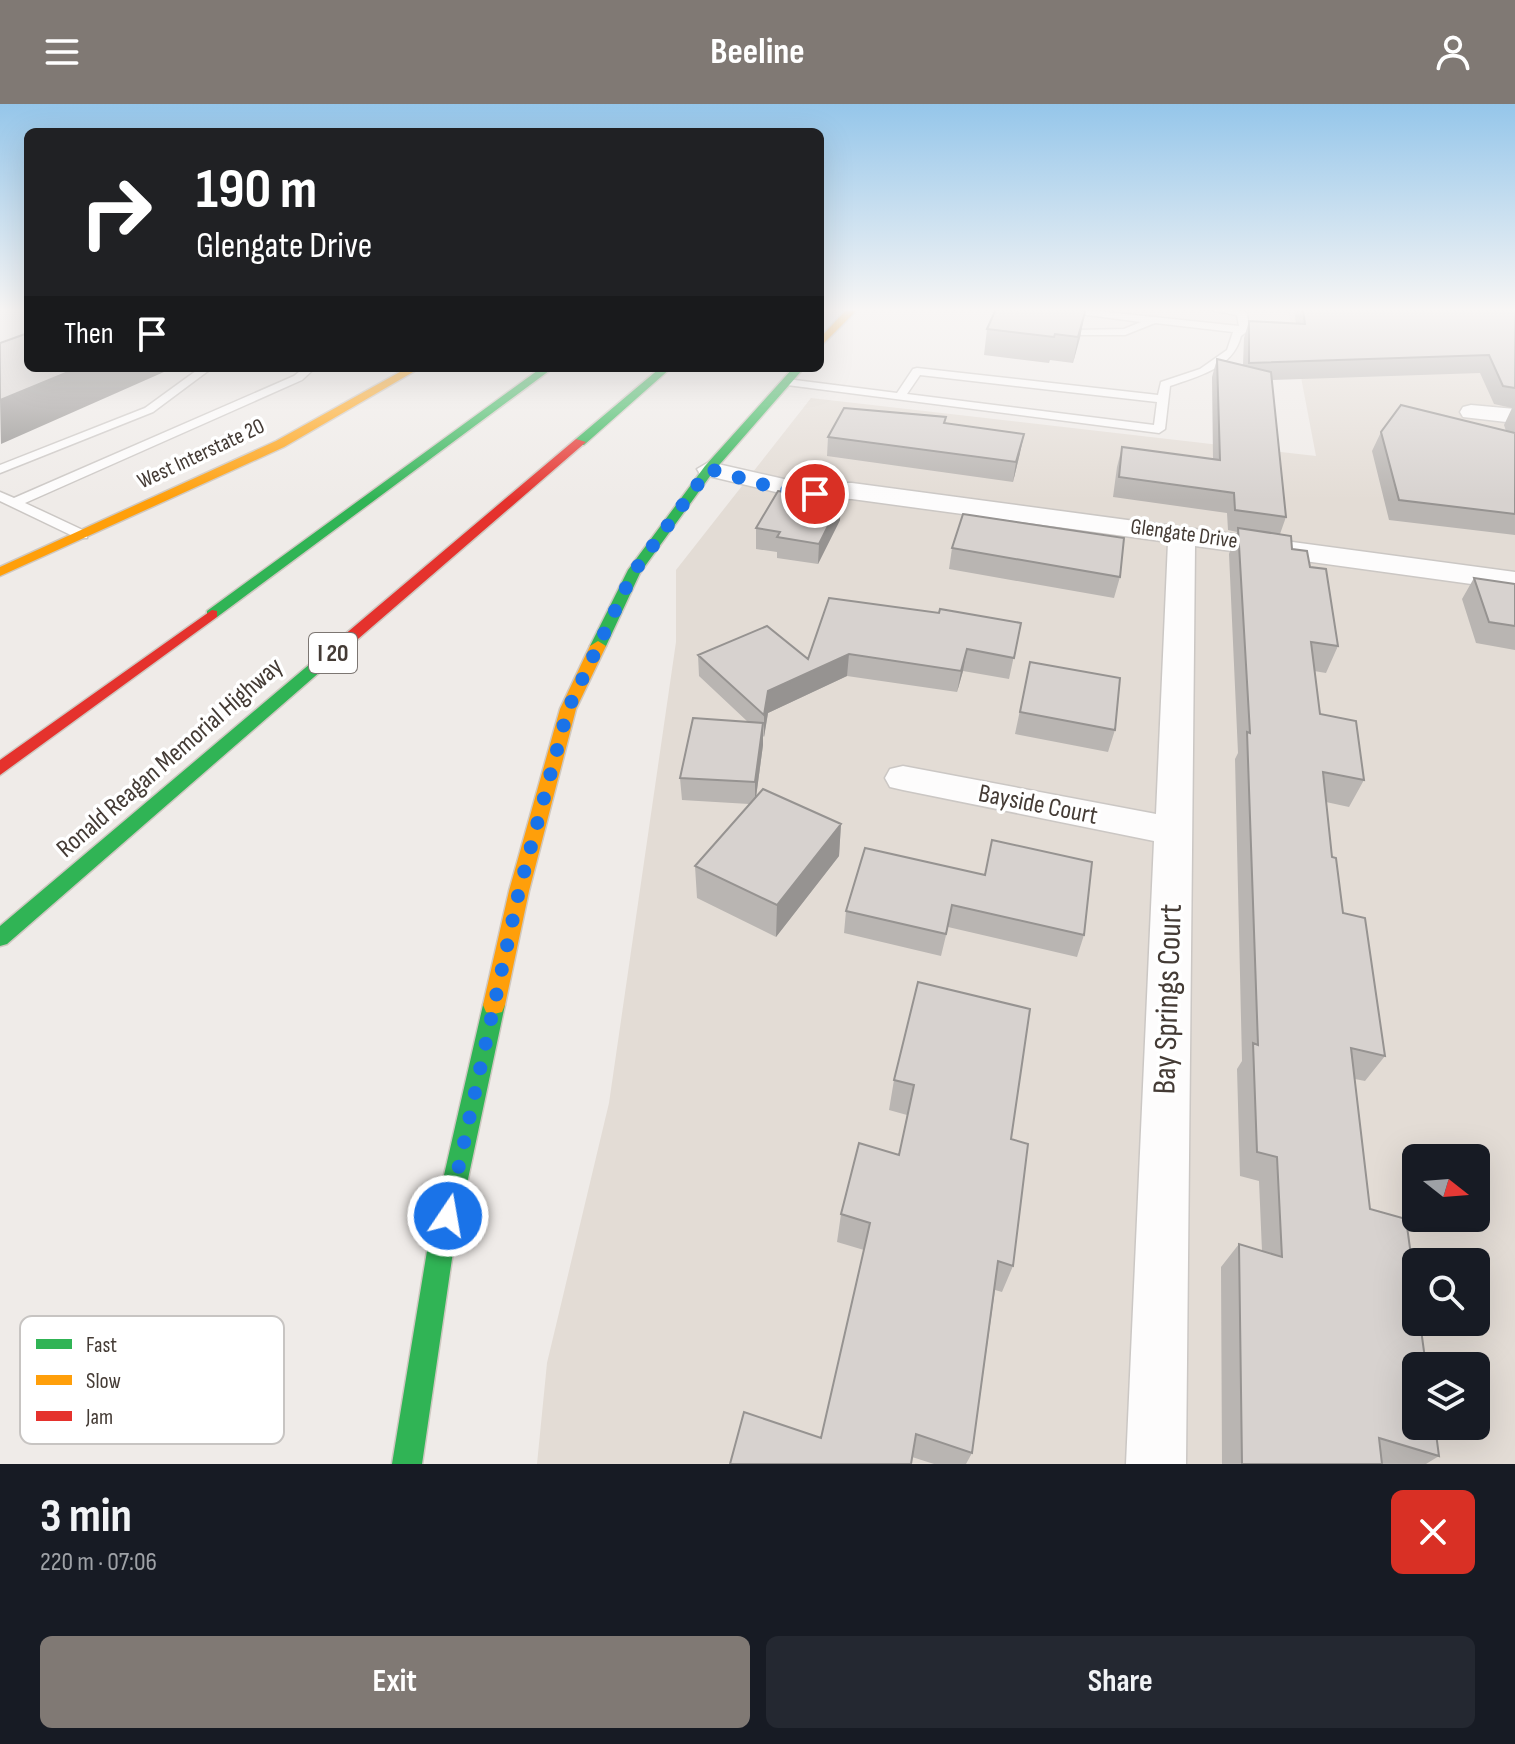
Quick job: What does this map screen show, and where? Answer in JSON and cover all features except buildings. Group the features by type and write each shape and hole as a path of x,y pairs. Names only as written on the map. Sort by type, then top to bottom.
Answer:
{"main road":[{"name":"West Interstate 20","path":"0,572 280,444 407,372"},
{"path":"0,769 542,372"},
{"name":"Ronald Reagan Memorial Highway","path":"0,938 661,372"},
{"path":"407,1464 441,1245 519,891 568,709 633,573 709,469 793,375"}],"street":[{"path":"1471,412 1515,416"},
{"name":"Glengate Drive","path":"709,469 784,482 815,494 852,491 1515,581"},
{"name":"Bay Springs Court","path":"1156,1464 1182,534"},
{"name":"Bayside Court","path":"903,778 1172,831"}],"lane":[{"path":"0,469 149,410 201,372"},
{"path":"6,500 298,378 305,372"},
{"path":"900,396 916,372"},
{"path":"930,372 1163,399"},
{"path":"793,375 900,396 1159,429 1165,384 1200,372"},
{"path":"6,500 82,535"}],"shaded area":[{"path":"1300,372 1515,372 1515,1464 537,1464 547,1363 609,1103 676,642 676,570 811,398 1316,456"}],"traffic: fast":[{"path":"212,614 542,372"},
{"path":"580,442 661,372"},
{"path":"598,646 633,573 709,469 795,372"},
{"path":"0,938 323,661"},
{"path":"407,1464 441,1245 494,1005"}],"traffic: slow":[{"path":"0,572 280,444 407,372"},
{"path":"494,1005 519,891 568,709 598,646"}],"traffic: jam":[{"path":"323,661 580,442"},
{"path":"0,769 212,614"}],"route":[{"path":"448,1216 519,891 568,709 633,573 709,469 779,489 815,494"}]}
